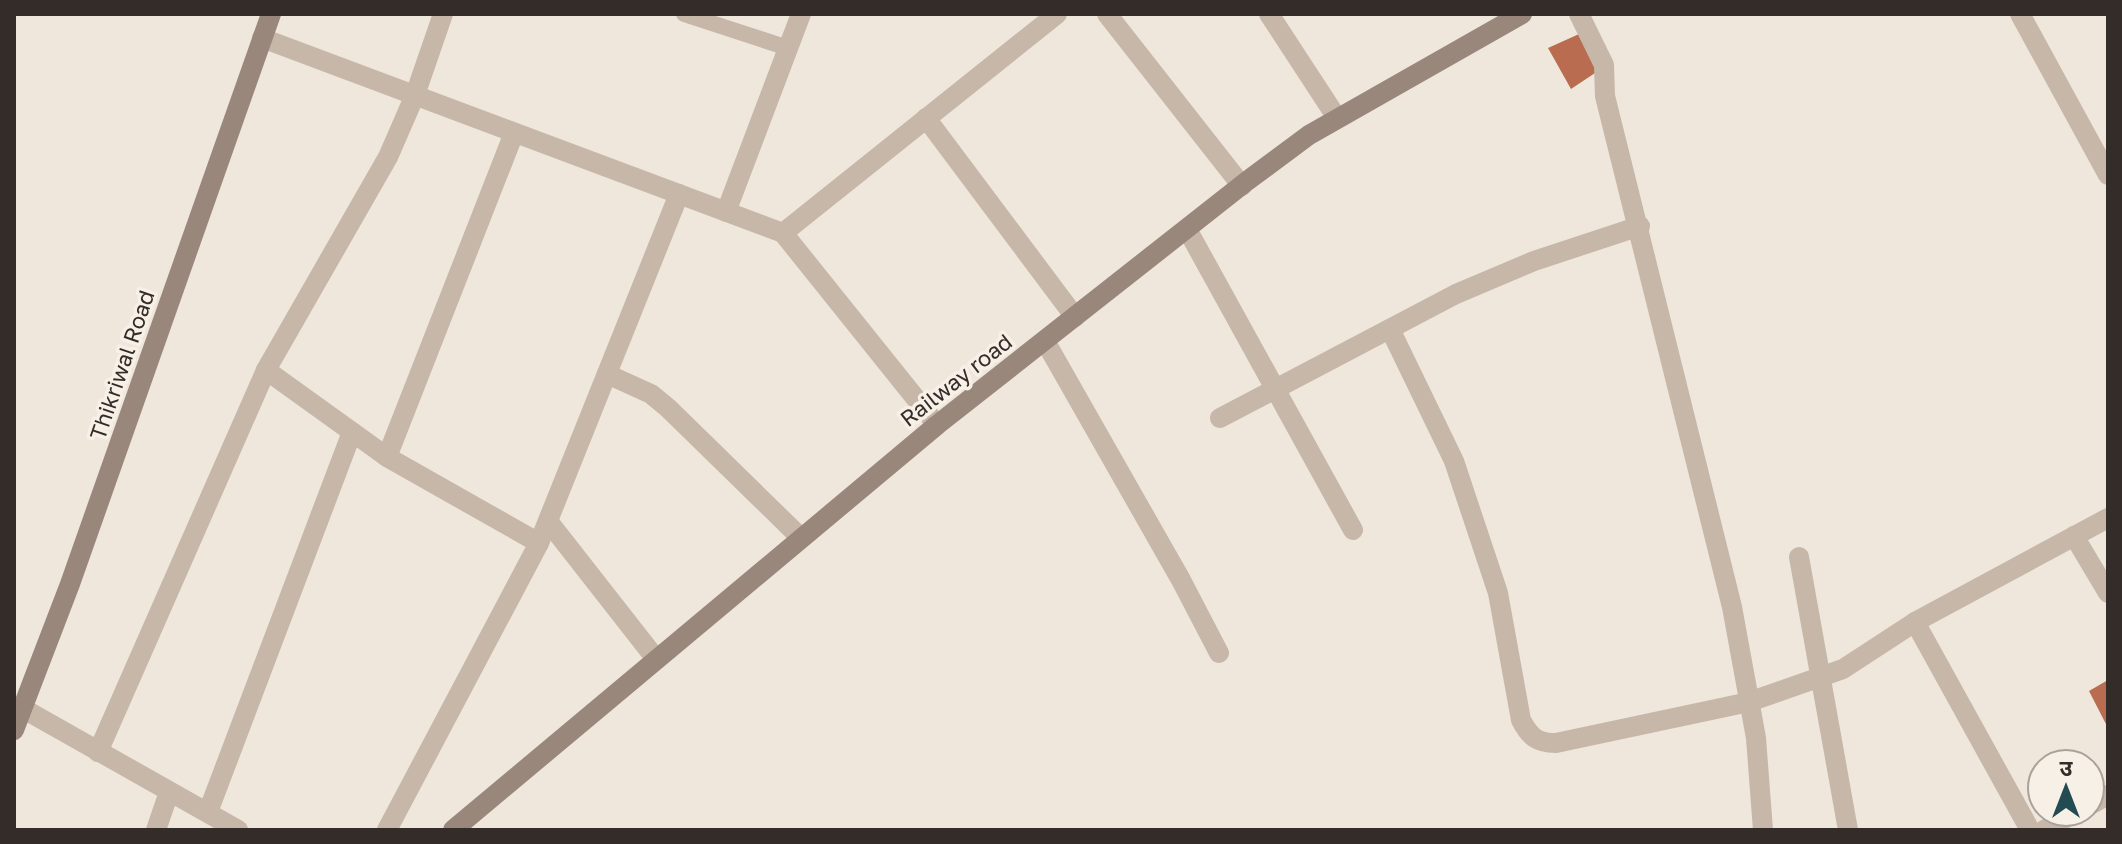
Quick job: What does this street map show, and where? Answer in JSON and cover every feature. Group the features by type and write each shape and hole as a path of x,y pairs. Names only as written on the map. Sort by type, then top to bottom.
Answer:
{"main road":[{"name":"Thikriwal Road","path":"14,730 70,584 271,14"},
{"name":"Railway road","path":"453,830 937,425 1242,186 1309,135 1522,14"}],"street":[{"path":"98,752 266,370 388,157 415,95 443,14"},
{"path":"726,212 801,14"},
{"path":"783,233 1057,14"},
{"path":"1107,14 1242,186"},
{"path":"1269,14 1337,118"},
{"path":"1579,14 1604,65 1605,96 1640,226 1732,607 1756,738 1763,830"},
{"path":"2020,14 2108,175"},
{"path":"262,38 783,233 937,425"},
{"path":"926,118 1075,317"},
{"path":"387,457 514,133"},
{"path":"387,830 539,543 679,194"},
{"path":"1220,418 1456,294 1534,261 1640,226"},
{"path":"1187,229 1353,530"},
{"path":"1390,329 1454,461 1498,593 1521,720 1530,736 1542,743 1556,743 1749,702 1843,669 1915,622 2108,518"},
{"path":"1045,341 1219,653"},
{"path":"266,370 387,457 539,543"},
{"path":"607,374 651,394 668,408 801,538"},
{"path":"208,812 352,432"},
{"path":"548,521 656,659"},
{"path":"2074,536 2108,593"},
{"path":"1799,557 1848,830"},
{"path":"1915,622 2030,830"},
{"path":"22,708 238,830"},
{"path":"156,830 169,792"}],"lane":[{"path":"684,14 788,48"}],"building":[{"path":"1588,30 1601,69 1571,89 1548,48"},
{"path":"2108,680 2108,728 2089,691"}]}
